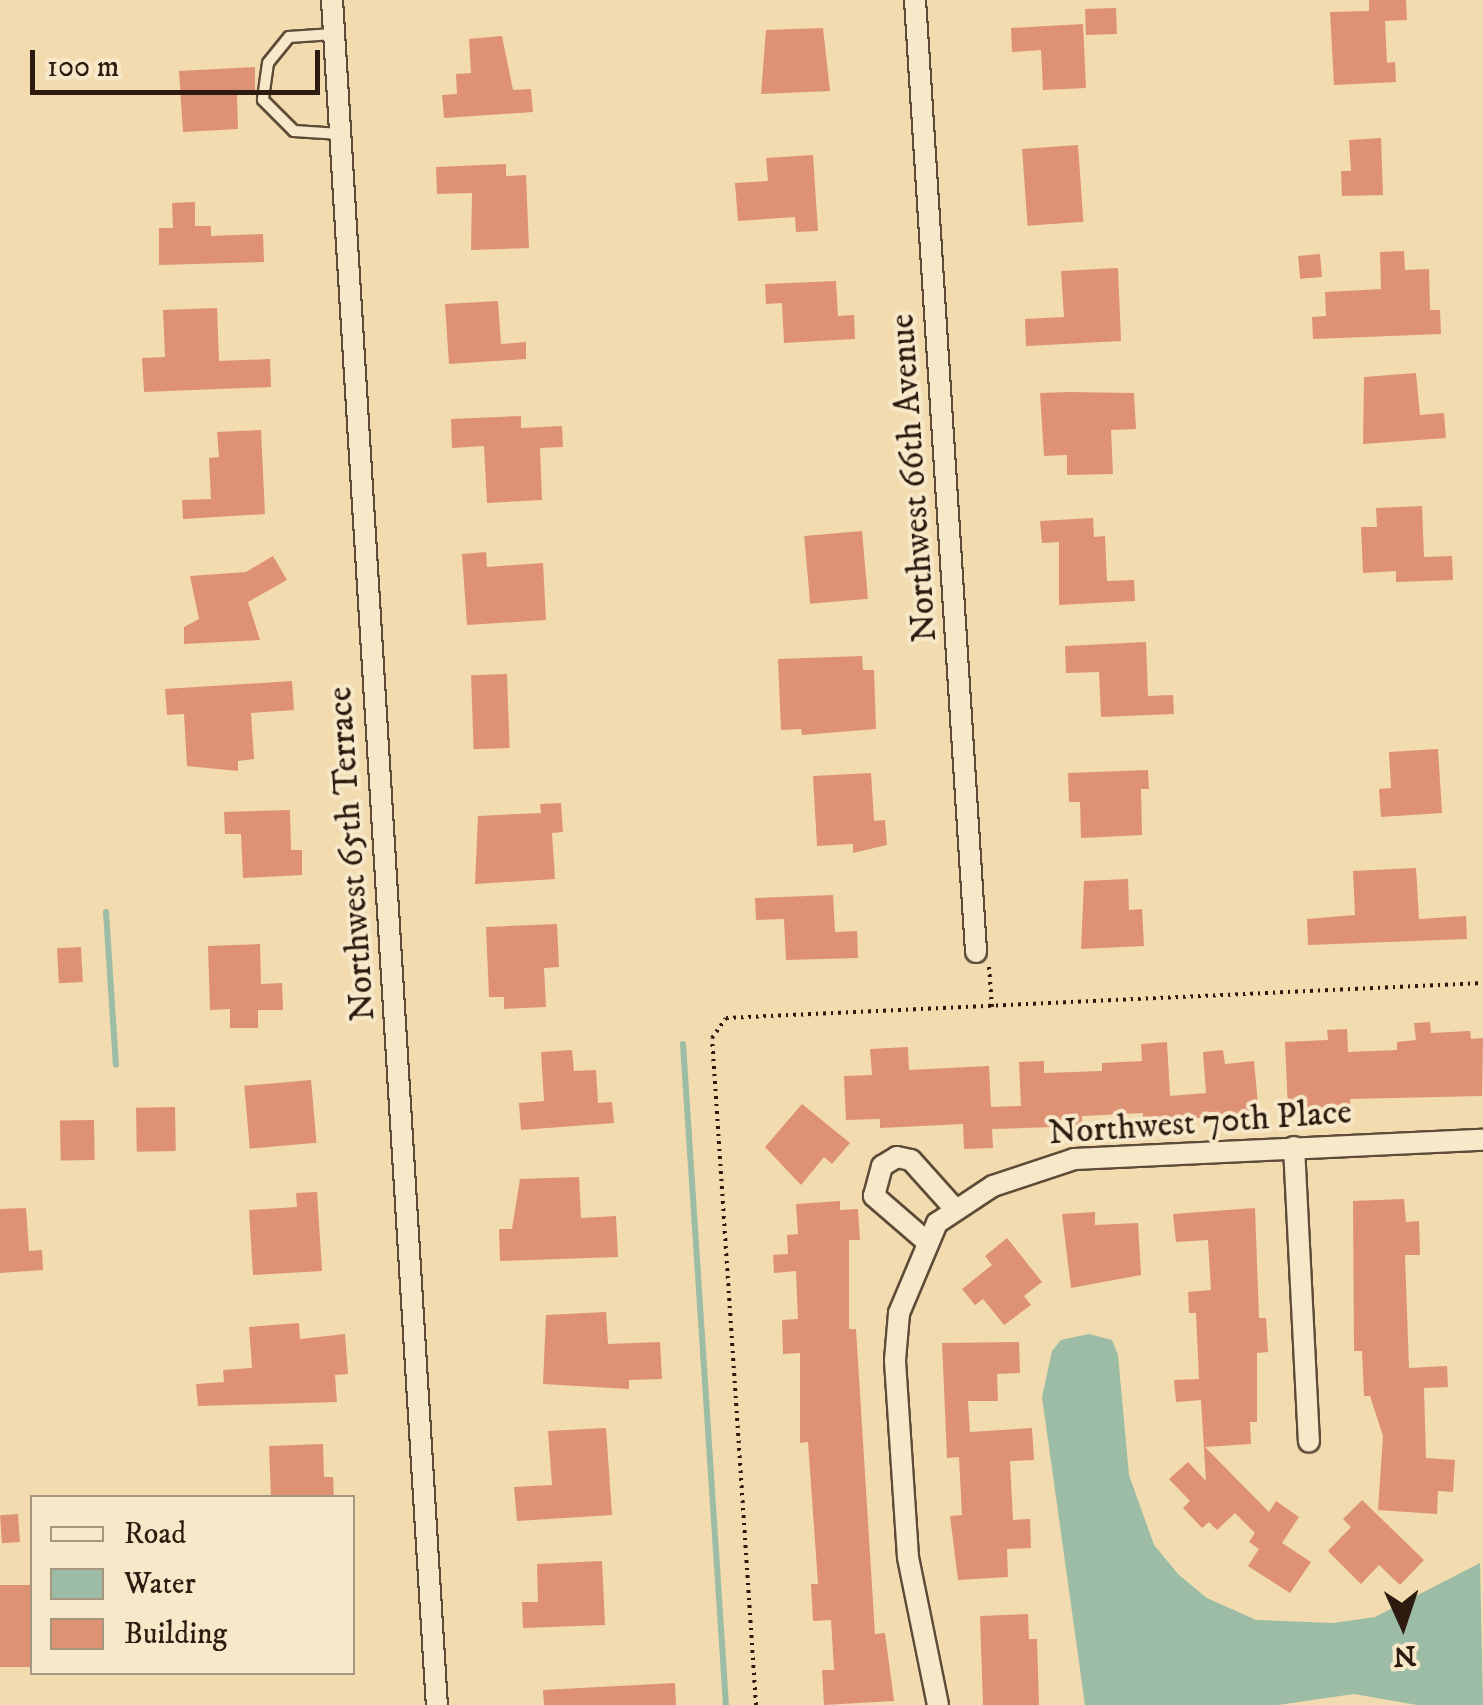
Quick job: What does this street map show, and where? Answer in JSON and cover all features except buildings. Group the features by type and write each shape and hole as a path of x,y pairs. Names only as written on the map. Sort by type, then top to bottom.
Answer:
{"street":[{"name":"Northwest 65th Terrace","path":"332,0 437,1705"},
{"name":"Northwest 66th Avenue","path":"916,0 976,952"},
{"name":"Northwest 70th Place","path":"932,1232 956,1208 1031,1169 1074,1159 1483,1140"},
{"path":"1294,1148 1310,1442"},
{"path":"938,1705 908,1557 895,1360 898,1314 932,1232 874,1196 882,1166 897,1157 911,1160 956,1208"}],"lane":[{"path":"334,34 289,38 268,63 264,100 294,132 340,134"}],"path":[{"path":"976,952 989,967 992,1008"}],"water":[{"path":"1089,1334 1112,1340 1118,1355 1129,1475 1154,1545 1179,1575 1207,1598 1256,1620 1333,1623 1375,1617 1480,1563 1483,1705 1417,1705 1354,1694 1278,1705 1085,1705 1042,1397 1052,1351 1061,1340"}],"waterway":[{"path":"106,912 116,1065"},
{"path":"683,1044 726,1705"}]}
